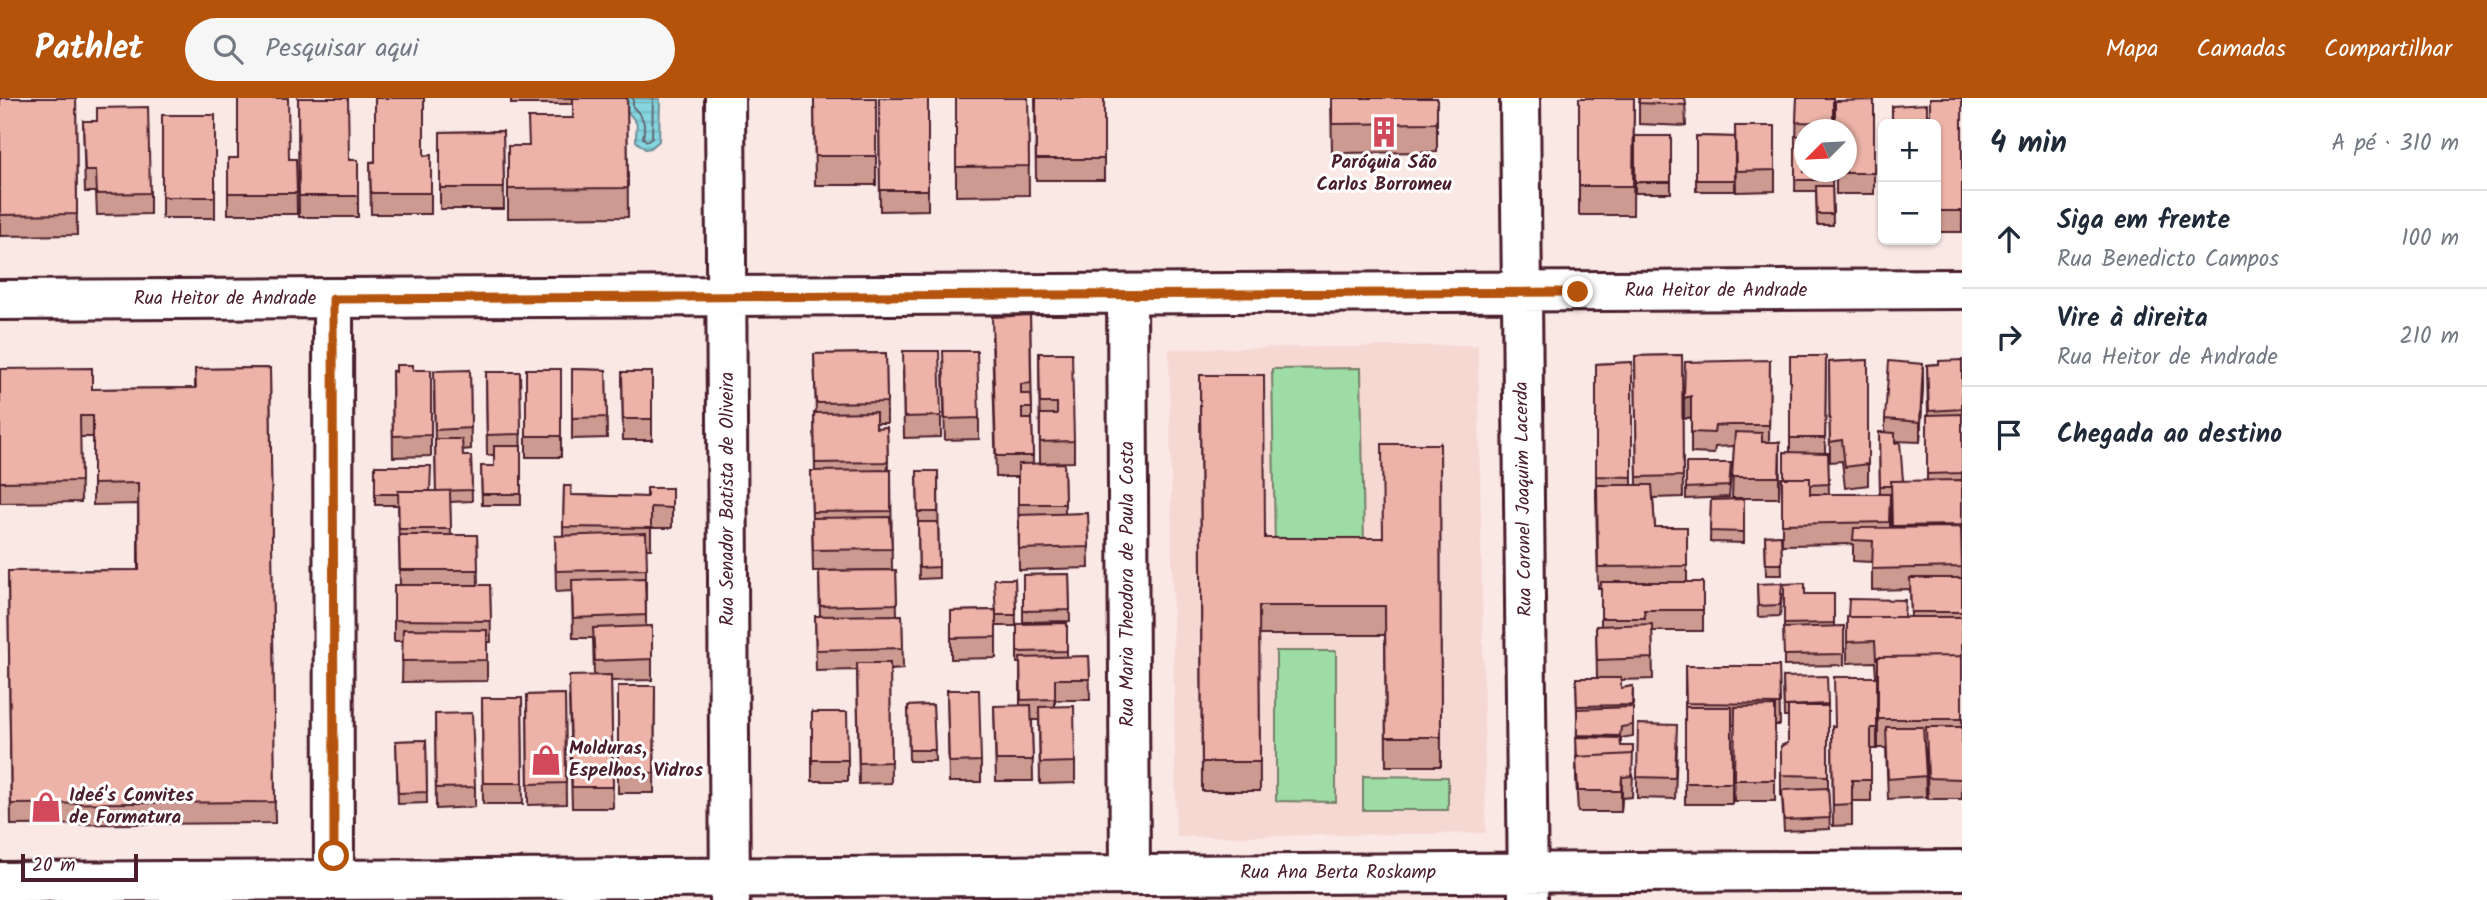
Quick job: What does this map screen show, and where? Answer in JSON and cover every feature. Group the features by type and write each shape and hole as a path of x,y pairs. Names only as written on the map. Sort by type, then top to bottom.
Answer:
{"street":[{"name":"Rua Senador Batista de Oliveira","path":"726,98 730,889"},
{"name":"Rua Coronel Joaquim Lacerda","path":"1520,98 1527,886"},
{"name":"Rua Heitor de Andrade","path":"0,300 1962,289"},
{"name":"Rua Maria Theodora de Paula Costa","path":"1127,294 1130,875"},
{"path":"333,299 334,880"},
{"name":"Rua Ana Berta Roskamp","path":"0,882 334,880 730,889 1130,875 1527,886 1962,870"}],"shaded area":[{"path":"1478,345 1486,833 1176,837 1169,349"}],"green space":[{"path":"1361,368 1364,547 1275,548 1272,369"},
{"path":"1276,651 1336,651 1336,802 1276,801"},
{"path":"1363,776 1448,777 1448,810 1363,810"}],"water":[{"path":"627,98 660,99 659,141 651,148 645,149 636,141 637,124 626,109"}],"building":[{"path":"0,98 76,98 77,214 0,215"},
{"path":"238,98 288,98 289,159 296,159 297,193 228,193 228,158 238,158"},
{"path":"298,98 348,98 349,160 358,160 358,196 299,196"},
{"path":"375,98 424,98 424,156 431,155 431,193 371,193 370,162 375,162"},
{"path":"573,98 627,98 628,188 508,189 508,146 529,146 528,118 573,118"},
{"path":"814,98 876,98 876,156 815,156"},
{"path":"879,98 928,98 928,190 880,190"},
{"path":"956,98 1028,98 1029,166 956,167"},
{"path":"1036,98 1104,98 1104,159 1036,159"},
{"path":"1332,98 1437,98 1437,123 1332,124"},
{"path":"1579,98 1634,98 1633,186 1579,186"},
{"path":"1639,98 1685,98 1686,105 1639,103"},
{"path":"1797,98 1833,98 1833,119 1796,119"},
{"path":"1930,98 1962,98 1962,211 1941,211 1941,119 1930,119"},
{"path":"1874,100 1874,173 1857,173 1857,119 1835,119 1835,101"},
{"path":"1927,104 1927,119 1892,119 1892,106"},
{"path":"148,107 150,193 97,194 96,171 85,171 83,121 97,121 97,108"},
{"path":"162,115 215,115 215,197 162,197"},
{"path":"1735,126 1775,126 1775,170 1736,171"},
{"path":"503,131 504,188 440,188 440,132"},
{"path":"1635,136 1671,136 1671,182 1635,182"},
{"path":"1696,136 1735,137 1735,180 1696,180"},
{"path":"1816,186 1832,186 1833,214 1817,214"},
{"path":"1030,315 1031,383 1021,384 1021,394 1031,394 1032,408 1022,408 1022,419 1032,419 1033,456 996,456 992,317"},
{"path":"903,351 939,351 941,416 904,417"},
{"path":"943,351 977,351 979,418 945,419"},
{"path":"886,353 887,402 816,403 814,354"},
{"path":"1039,353 1072,353 1074,441 1040,442 1040,414 1057,414 1057,403 1040,403"},
{"path":"1682,355 1683,476 1637,477 1635,356"},
{"path":"1790,356 1826,356 1825,438 1790,438"},
{"path":"1770,360 1769,425 1715,426 1714,433 1691,432 1691,396 1684,398 1685,362"},
{"path":"1868,360 1868,464 1845,467 1842,440 1830,442 1829,362"},
{"path":"1962,360 1962,409 1929,411 1927,365 1939,364 1939,361"},
{"path":"1889,361 1923,364 1920,422 1885,419"},
{"path":"1632,362 1632,477 1596,476 1596,364"},
{"path":"396,365 413,365 413,370 431,370 431,435 393,436 392,371 396,372"},
{"path":"92,368 92,389 196,388 195,369 270,368 275,802 11,804 8,571 139,570 138,483 93,484 93,416 80,416 81,481 0,482 0,369"},
{"path":"526,369 561,369 561,436 526,436"},
{"path":"572,369 606,370 607,417 572,418"},
{"path":"470,370 471,428 435,430 434,371"},
{"path":"486,372 520,372 521,434 487,435"},
{"path":"622,372 652,372 652,419 623,419"},
{"path":"1200,375 1264,375 1265,538 1383,538 1382,444 1440,444 1441,737 1386,737 1385,606 1259,606 1260,762 1202,762"},
{"path":"876,412 876,428 887,427 888,462 815,463 814,413"},
{"path":"1962,414 1962,473 1927,474 1927,415"},
{"path":"1735,432 1762,433 1762,442 1780,442 1779,477 1732,477"},
{"path":"1879,432 1895,433 1895,443 1900,442 1903,481 1891,481 1891,486 1880,486"},
{"path":"435,439 462,439 463,456 471,456 472,490 436,491"},
{"path":"494,446 521,446 521,494 482,494 481,466 494,466"},
{"path":"1784,452 1828,453 1829,484 1810,485 1810,478 1784,478"},
{"path":"1064,463 1065,504 1018,504 1018,464"},
{"path":"1686,463 1731,463 1729,486 1686,488"},
{"path":"375,466 431,466 430,491 375,494"},
{"path":"891,470 891,511 812,512 811,471"},
{"path":"917,471 938,471 938,512 918,512"},
{"path":"1782,478 1810,478 1810,494 1890,494 1889,522 1782,524"},
{"path":"1962,480 1962,525 1892,526 1891,481"},
{"path":"1597,485 1652,485 1655,527 1687,527 1687,566 1598,567"},
{"path":"564,486 571,486 571,495 647,497 647,488 672,488 672,508 651,507 651,528 563,527"},
{"path":"398,491 450,491 451,529 399,529"},
{"path":"1744,499 1744,532 1710,531 1711,500"},
{"path":"1088,513 1089,547 1019,549 1019,515"},
{"path":"890,517 892,549 813,550 812,518"},
{"path":"918,522 938,522 939,567 919,568"},
{"path":"1961,527 1962,567 1872,569 1873,541 1853,540 1854,528"},
{"path":"646,533 647,569 556,571 555,536"},
{"path":"399,535 477,535 478,570 400,570"},
{"path":"1781,535 1782,564 1766,564 1765,536"},
{"path":"896,570 897,604 820,606 819,571"},
{"path":"1069,574 1070,610 1023,611 1023,575"},
{"path":"645,578 646,615 573,618 572,580"},
{"path":"1910,578 1962,578 1962,612 1911,612"},
{"path":"994,579 1015,579 1016,615 996,615"},
{"path":"1601,582 1703,582 1703,610 1644,610 1645,618 1601,618"},
{"path":"1782,583 1780,605 1758,606 1757,584"},
{"path":"1805,583 1805,594 1834,594 1834,623 1784,624 1784,584"},
{"path":"394,585 490,585 491,621 394,620"},
{"path":"1849,599 1905,600 1904,617 1848,617"},
{"path":"996,610 996,637 951,638 951,611"},
{"path":"902,615 903,648 816,650 815,616"},
{"path":"1847,617 1962,617 1962,656 1876,659 1875,641 1847,642"},
{"path":"1067,623 1067,651 1017,652 1017,624"},
{"path":"1652,624 1653,658 1597,660 1596,626"},
{"path":"652,626 652,659 595,661 593,628"},
{"path":"1844,626 1844,654 1784,655 1783,628"},
{"path":"403,629 487,630 487,660 402,661"},
{"path":"1089,656 1090,679 1055,679 1055,699 1021,700 1020,658"},
{"path":"1962,656 1962,719 1878,719 1878,657"},
{"path":"857,663 890,663 891,762 859,763"},
{"path":"1685,666 1779,666 1780,704 1686,703"},
{"path":"611,675 613,787 572,787 569,676"},
{"path":"1827,676 1828,704 1784,706 1783,677"},
{"path":"1834,677 1877,677 1877,728 1871,728 1871,780 1852,780 1852,804 1833,805"},
{"path":"1576,678 1621,678 1621,688 1633,686 1632,705 1577,706"},
{"path":"618,686 655,686 654,773 618,772"},
{"path":"947,690 979,690 981,761 949,762"},
{"name":"Molduras, Espelhos, Vidros","path":"565,694 566,783 528,784 527,695"},
{"path":"482,698 522,698 523,783 483,783"},
{"path":"933,705 935,750 909,750 908,706"},
{"path":"1031,705 1033,760 996,760 994,706"},
{"path":"1074,706 1075,762 1040,763 1039,707"},
{"path":"1775,706 1775,780 1734,780 1735,707"},
{"path":"1788,706 1828,706 1828,776 1781,775 1781,746 1788,743"},
{"path":"1633,707 1633,725 1621,727 1620,736 1577,735 1577,709"},
{"path":"1685,707 1732,707 1732,783 1685,783"},
{"path":"812,712 847,712 848,760 812,760"},
{"path":"472,713 475,787 436,788 435,714"},
{"path":"1638,724 1677,725 1675,778 1637,777"},
{"path":"1886,727 1923,727 1926,776 1888,779"},
{"path":"1926,727 1962,727 1962,779 1928,778"},
{"path":"1576,737 1620,738 1621,746 1633,746 1633,754 1577,757"},
{"path":"426,740 427,792 398,793 396,741"},
{"path":"1633,754 1632,776 1622,777 1621,791 1578,791 1576,757"},
{"path":"1828,788 1830,818 1784,820 1782,790"}],"place":[{"name":"Paróquia São Carlos Borromeu","path":"1384,132"},
{"name":"Molduras, Espelhos, Vidros","path":"546,760"},
{"name":"Ideé's Convites de Formatura","path":"46,807"}],"route":[{"path":"334,856 333,299 1578,292"}]}
